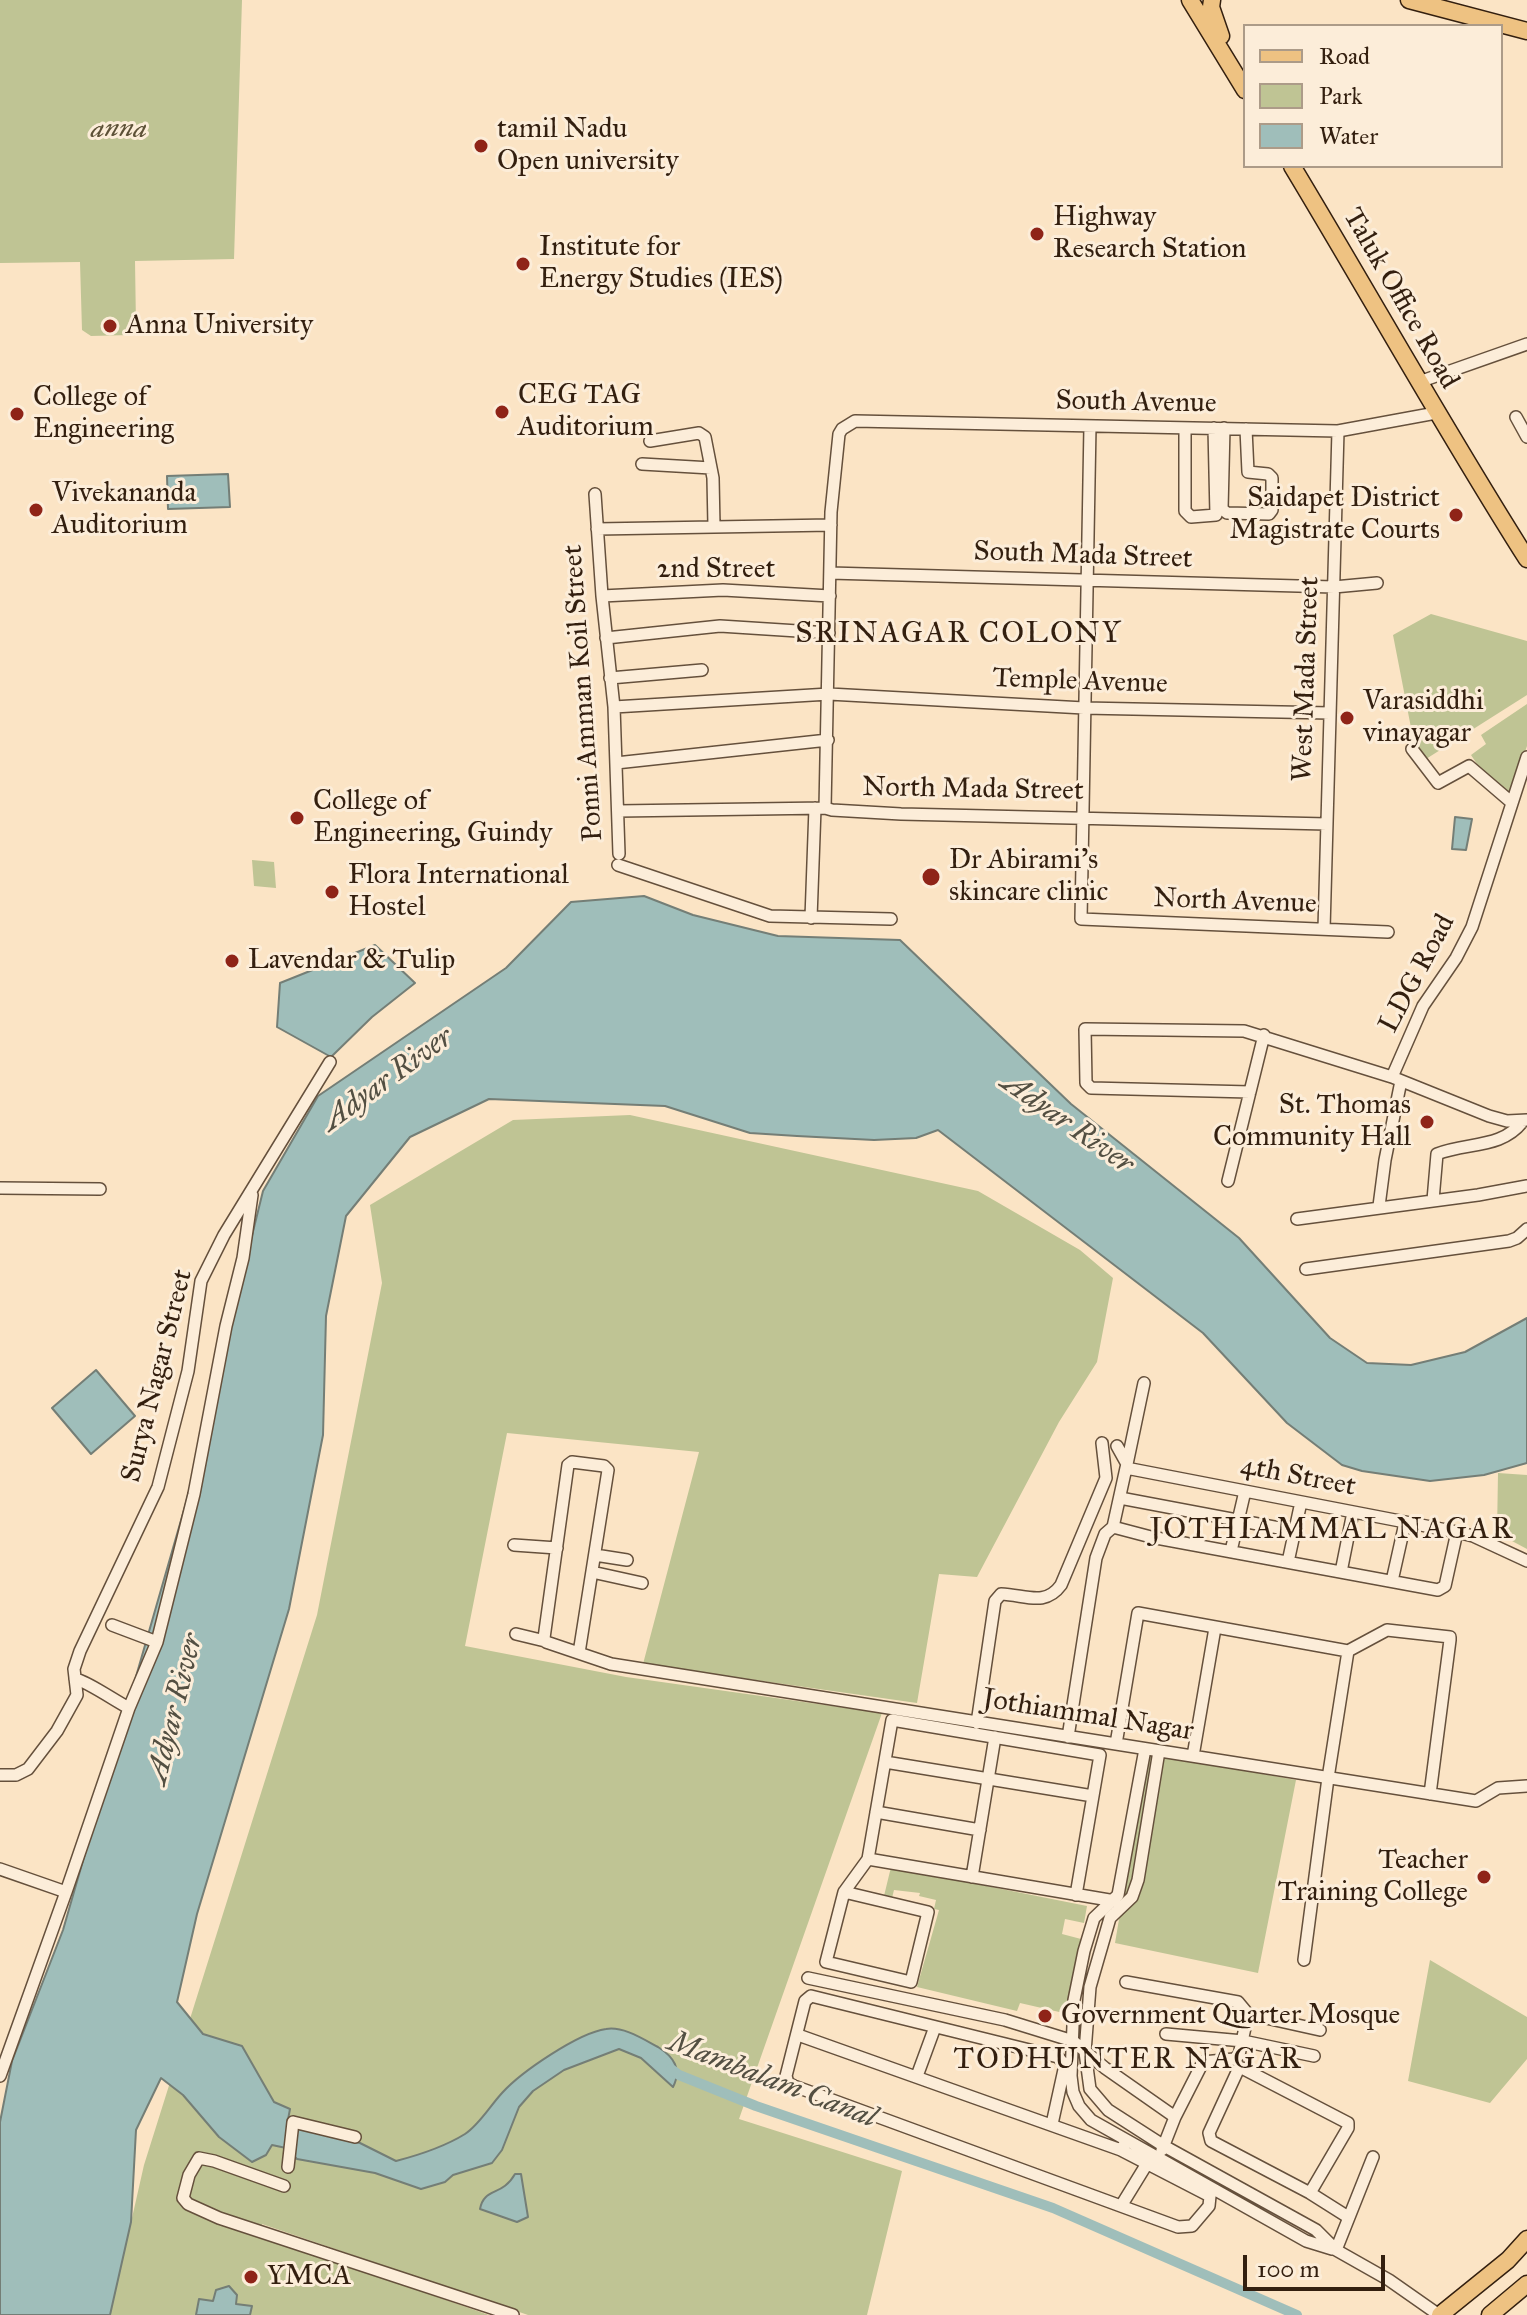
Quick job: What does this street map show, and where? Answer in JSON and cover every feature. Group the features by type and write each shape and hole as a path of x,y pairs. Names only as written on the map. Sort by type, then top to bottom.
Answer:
{"main road":[{"path":"1190,0 1243,86"},
{"path":"1212,0 1218,29 1243,86"},
{"path":"1409,0 1500,24"},
{"path":"1450,0 1527,23"},
{"path":"1503,25 1527,31"},
{"name":"Taluk Office Road","path":"1293,168 1436,413 1527,559"},
{"path":"1440,2315 1508,2260 1527,2239"},
{"path":"1490,2315 1527,2282 1508,2260"}],"street":[{"path":"1419,382 1527,344"},
{"name":"South Avenue","path":"831,525 839,434 855,421 1185,428 1246,434 1338,431 1436,413"},
{"path":"1516,417 1527,437"},
{"path":"1082,817 1090,426"},
{"path":"1185,428 1185,511 1191,517 1216,515 1220,432"},
{"name":"West Mada Street","path":"1324,929 1338,431"},
{"path":"1220,432 1222,509 1227,513 1269,514 1272,510 1272,478 1268,474 1248,472 1246,434"},
{"path":"650,441 703,434 711,468 714,526"},
{"path":"642,464 711,468"},
{"name":"Ponni Amman Koil Street","path":"595,494 614,707 619,860 770,916 891,919"},
{"path":"597,529 831,525 828,740 811,918"},
{"name":"South Mada Street","path":"830,573 1334,587 1377,583"},
{"name":"2nd Street","path":"602,596 723,590 830,596"},
{"path":"606,638 720,626 829,633"},
{"path":"610,678 702,670"},
{"name":"Temple Avenue","path":"614,707 829,694 1084,708 1330,713"},
{"path":"616,763 828,740"},
{"path":"1412,749 1438,783 1469,766 1511,802"},
{"name":"LDG Road","path":"1525,1120 1507,1121 1489,1116 1397,1079 1423,1006 1456,958 1472,927 1526,761"},
{"name":"North Mada Street","path":"618,811 820,808 901,814 1327,824"},
{"name":"North Avenue","path":"1082,817 1081,919 1388,932"},
{"path":"1250,1092 1091,1088 1086,1083 1085,1029 1244,1031 1397,1079 1379,1206"},
{"path":"1228,1181 1264,1035"},
{"name":"Surya Nagar Street","path":"0,1775 21,1774 47,1745 77,1695 74,1669 80,1651 158,1487 188,1371 201,1281 224,1235 330,1062"},
{"path":"1433,1200 1437,1154 1501,1140 1525,1120"},
{"path":"1297,1219 1527,1186"},
{"path":"0,1188 100,1189"},
{"path":"0,2076 129,1708 157,1642 194,1494 226,1326 243,1258 253,1188"},
{"path":"1306,1269 1509,1241 1527,1229"},
{"path":"1068,1737 1096,1558 1105,1534 1113,1527 1144,1383"},
{"path":"977,1723 995,1601 1001,1594 1045,1599 1053,1596 1061,1585 1106,1478 1102,1443"},
{"path":"1117,1446 1127,1466"},
{"path":"545,1641 569,1462 604,1466 608,1472 579,1653"},
{"name":"4th Street","path":"1127,1466 1457,1532 1527,1561"},
{"path":"1231,1551 1245,1491"},
{"path":"1120,1498 1295,1531"},
{"path":"1288,1562 1301,1502"},
{"path":"1341,1572 1353,1512"},
{"path":"1392,1581 1405,1523"},
{"path":"1113,1527 1438,1590 1444,1588 1457,1532"},
{"path":"514,1545 557,1548"},
{"path":"595,1555 627,1560"},
{"path":"592,1572 642,1583"},
{"path":"1116,1744 1138,1613 1348,1651 1387,1630 1450,1637 1430,1794"},
{"path":"112,1625 157,1642"},
{"path":"1193,1756 1215,1628"},
{"name":"Jothiammal Nagar","path":"516,1634 640,1670 1476,1801 1498,1788 1527,1786"},
{"path":"1304,1960 1348,1651"},
{"path":"75,1679 85,1680 97,1691 129,1708"},
{"path":"844,1892 928,1912 911,1982 826,1962 844,1892 868,1859 892,1720 1100,1755 1076,1895"},
{"path":"972,1877 995,1737"},
{"path":"1145,1749 1121,1886 1115,1901 1098,1913 1084,1951 1074,2000 1071,2076 1079,2106 1091,2120 1124,2145 1306,2241 1336,2250 1389,2280 1440,2315"},
{"path":"1159,1751 1138,1880 1132,1897 1110,1918 1090,1987 1085,2052 1087,2077 1096,2098 1135,2127 1316,2230 1336,2250"},
{"path":"885,1762 1093,1796"},
{"path":"876,1812 980,1830"},
{"path":"868,1859 1115,1901"},
{"path":"0,1869 66,1892"},
{"path":"1098,1913 1110,1918"},
{"path":"808,1978 1005,2020 1073,2041 1175,2117"},
{"path":"1126,1982 1238,2002 1248,2014 1320,2030"},
{"path":"1052,2124 1065,2065 1058,2057 811,1996 805,2001 786,2076 788,2083 794,2086 1121,2206 1185,2228 1192,2226 1209,2206 1210,2196 1153,2160"},
{"path":"1121,2206 1164,2146 1203,2062 1234,2059 1239,2055 1248,2014"},
{"path":"917,2076 935,2027"},
{"path":"1166,2034 1243,2041 1314,2056"},
{"path":"798,2035 1052,2124 1124,2145"},
{"path":"1310,2193 1348,2123 1242,2068 1238,2070 1209,2133 1211,2141 1310,2193 1348,2217"},
{"path":"288,2167 293,2122 355,2137"},
{"path":"1124,2145 1135,2127"},
{"path":"1336,2250 1373,2157"},
{"path":"284,2186 253,2173 199,2158 189,2175 183,2198 202,2211 513,2315"},
{"path":"1257,2214 1263,2201"}],"green space":[{"name":"anna","path":"0,0 242,0 234,259 135,261 136,326 130,335 91,336 82,330 80,262 0,263"},
{"path":"1431,614 1527,641 1527,695 1426,759 1413,738 1393,635"},
{"path":"1527,704 1527,746 1510,795 1471,755 1486,744 1481,735"},
{"path":"252,860 274,862 276,888 254,886"},
{"path":"630,1115 978,1191 1080,1250 1113,1278 1097,1362 1059,1422 977,1577 939,1574 917,1703 643,1664 699,1452 507,1433 465,1646 626,1677 882,1713 739,2119 902,2171 867,2315 528,2315 262,2224 260,2235 489,2315 110,2315 144,2165 317,1615 382,1283 370,1205 513,1120"},
{"path":"1498,1473 1527,1475 1527,1549 1497,1533"},
{"path":"1147,1753 1296,1780 1258,1973 1115,1943"},
{"path":"891,1867 1087,1906 1084,1923 1065,1919 1062,1934 1081,1939 1068,2014 1020,2003 1017,2011 917,1987 939,1910 934,1909 936,1900 919,1896 920,1893 894,1890 892,1898 884,1896"},
{"path":"1430,1960 1527,2017 1527,2059 1490,2103 1408,2081"}],"water":[{"path":"228,474 230,507 168,509 167,476"},
{"path":"1455,817 1472,819 1466,850 1452,849"},
{"name":"Adyar River","path":"644,896 693,915 778,936 900,940 1071,1104 1239,1238 1330,1338 1367,1363 1411,1365 1465,1352 1527,1318 1527,1463 1484,1475 1430,1481 1342,1465 1287,1423 1203,1333 938,1130 916,1138 874,1140 750,1133 665,1106 489,1099 410,1137 346,1216 326,1316 323,1435 289,1609 197,1914 177,2002 203,2034 242,2046 274,2102 290,2109 287,2125 360,2143 396,2161 449,2143 465,2134 522,2075 566,2045 594,2032 619,2029 658,2047 675,2064 676,2081 673,2087 641,2058 619,2049 564,2070 533,2091 519,2107 502,2150 492,2163 421,2189 375,2173 297,2159 286,2148 272,2145 266,2155 252,2162 219,2137 183,2095 161,2078 136,2130 131,2222 110,2315 0,2315 0,2122 12,2061 63,1930 186,1503 263,1191 318,1096 506,968 571,902"},
{"path":"375,945 415,983 372,1017 331,1057 277,1027 280,983"},
{"path":"96,1370 135,1416 91,1454 52,1408"},
{"path":"515,2174 521,2174 528,2217 517,2222 480,2209 485,2197 505,2186"},
{"path":"229,2286 237,2295 236,2304 252,2306 250,2315 196,2315 199,2299 213,2301 216,2290"}],"waterway":[{"name":"Mambalam Canal","path":"671,2069 756,2106 1053,2208 1297,2315"}],"place":[{"name":"tamil Nadu Open university","path":"481,146"},
{"name":"Highway Research Station","path":"1037,234"},
{"name":"Institute for Energy Studies (IES)","path":"523,264"},
{"name":"Anna University","path":"110,326"},
{"name":"CEG TAG Auditorium","path":"502,412"},
{"name":"College of Engineering","path":"17,414"},
{"name":"Vivekananda Auditorium","path":"36,510"},
{"name":"Saidapet District Magistrate Courts","path":"1456,515"},
{"name":"Varasiddhi vinayagar","path":"1347,718"},
{"name":"College of Engineering, Guindy","path":"297,818"},
{"name":"Dr Abirami's skincare clinic","path":"931,877"},
{"name":"Flora International Hostel","path":"332,892"},
{"name":"Lavendar & Tulip","path":"232,961"},
{"name":"St. Thomas Community Hall","path":"1427,1122"},
{"name":"Teacher Training College","path":"1484,1877"},
{"name":"Government Quarter Mosque","path":"1045,2016"},
{"name":"YMCA","path":"251,2277"}],"district":[{"name":"SRINAGAR COLONY","path":"959,635"},
{"name":"JOTHIAMMAL NAGAR","path":"1332,1531"},
{"name":"TODHUNTER NAGAR","path":"1128,2061"}]}
